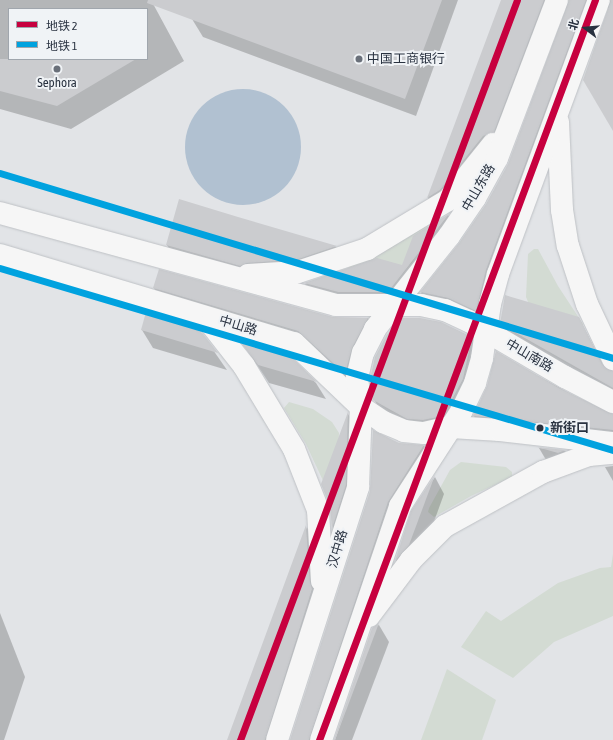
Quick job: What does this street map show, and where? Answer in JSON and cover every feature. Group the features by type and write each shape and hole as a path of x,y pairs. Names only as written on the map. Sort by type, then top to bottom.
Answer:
{"main road":[{"name":"中山东路","path":"362,353 374,329 395,305 475,198 497,158 556,0"},
{"path":"321,740 400,506 451,427 475,383 482,358 498,274 599,0"},
{"path":"205,270 240,276 298,272 367,249 448,200 493,144 518,102"},
{"path":"558,112 562,210 568,246 587,304 613,359"},
{"path":"0,213 336,305 395,305"},
{"name":"中山路","path":"0,255 294,343 361,407 383,422 404,431 424,434 451,427"},
{"name":"中山南路","path":"395,305 421,305 445,310 486,331 565,377 613,402"},
{"path":"192,313 212,324 244,366 294,449 310,485 318,510 321,544 322,581 316,619"},
{"name":"汉中路","path":"276,740 358,487 361,407 357,378 362,353"},
{"path":"451,427 530,432 613,443"},
{"path":"360,628 411,560 445,526 543,472 589,455 613,453"}],"shaded area":[{"path":"429,222 425,240 411,264 394,271 356,274 348,267"},
{"path":"534,249 538,249 558,286 583,324 580,329 531,309 526,297 528,254"},
{"path":"289,402 313,409 332,422 339,433 338,453 325,485 306,444 284,408"},
{"path":"461,462 506,467 512,472 512,477 471,496 434,517 428,512 429,508 450,470"},
{"path":"613,554 613,616 554,642 513,678 461,647 486,611 501,621 558,583 600,568 611,567"},
{"path":"447,669 496,700 482,740 421,740"}],"water":[{"path":"243,89 254,90 265,94 284,106 296,125 300,136 300,158 296,169 284,188 265,200 254,204 243,205 232,204 221,200 202,188 190,169 186,158 185,147 186,136 190,125 202,106 221,94 232,90"}],"building":[{"name":"中国工商银行","path":"148,0 442,0 405,99 147,3"},
{"path":"501,0 544,0 494,132 483,136 440,190 427,198"},
{"path":"569,0 586,0 486,270 476,311 448,298 420,292 459,243 486,204 508,164"},
{"path":"611,0 613,0 613,131 583,80"},
{"path":"0,59 134,60 57,106 0,91"},
{"path":"179,199 337,246 296,260 247,263 240,266 166,245"},
{"path":"449,214 388,292 338,292 304,283 377,258 402,265 413,236"},
{"path":"159,269 333,317 368,318 352,348 345,374 298,331 153,288"},
{"path":"505,295 579,317 602,364 613,371 613,388 500,324"},
{"path":"146,312 190,325 203,334 218,353 141,330"},
{"path":"400,318 420,318 441,322 472,337 463,379 443,416 423,420 407,419 373,400 370,379 375,357 386,336"},
{"path":"239,340 288,354 317,382 258,365"},
{"path":"496,351 559,388 613,414 613,430 473,416 487,386"},
{"path":"348,412 346,485 332,529 330,506 321,484"},
{"path":"373,430 399,443 424,445 388,502 309,740 290,740 370,491"},
{"path":"537,447 566,450 558,453"},
{"path":"435,475 409,545 395,561 411,511"},
{"path":"306,525 310,582 312,589 265,740 227,740"},
{"path":"379,623 335,740 334,740 372,628"}],"metro line":[{"name":"2","path":"240,740 517,0"},
{"name":"2","path":"319,740 595,0"},
{"name":"1","path":"0,173 613,358"},
{"name":"1","path":"0,268 613,450"}],"place":[{"name":"中国工商银行","path":"359,59"},
{"name":"Sephora","path":"57,69"},
{"name":"新街口","path":"540,428"}]}
